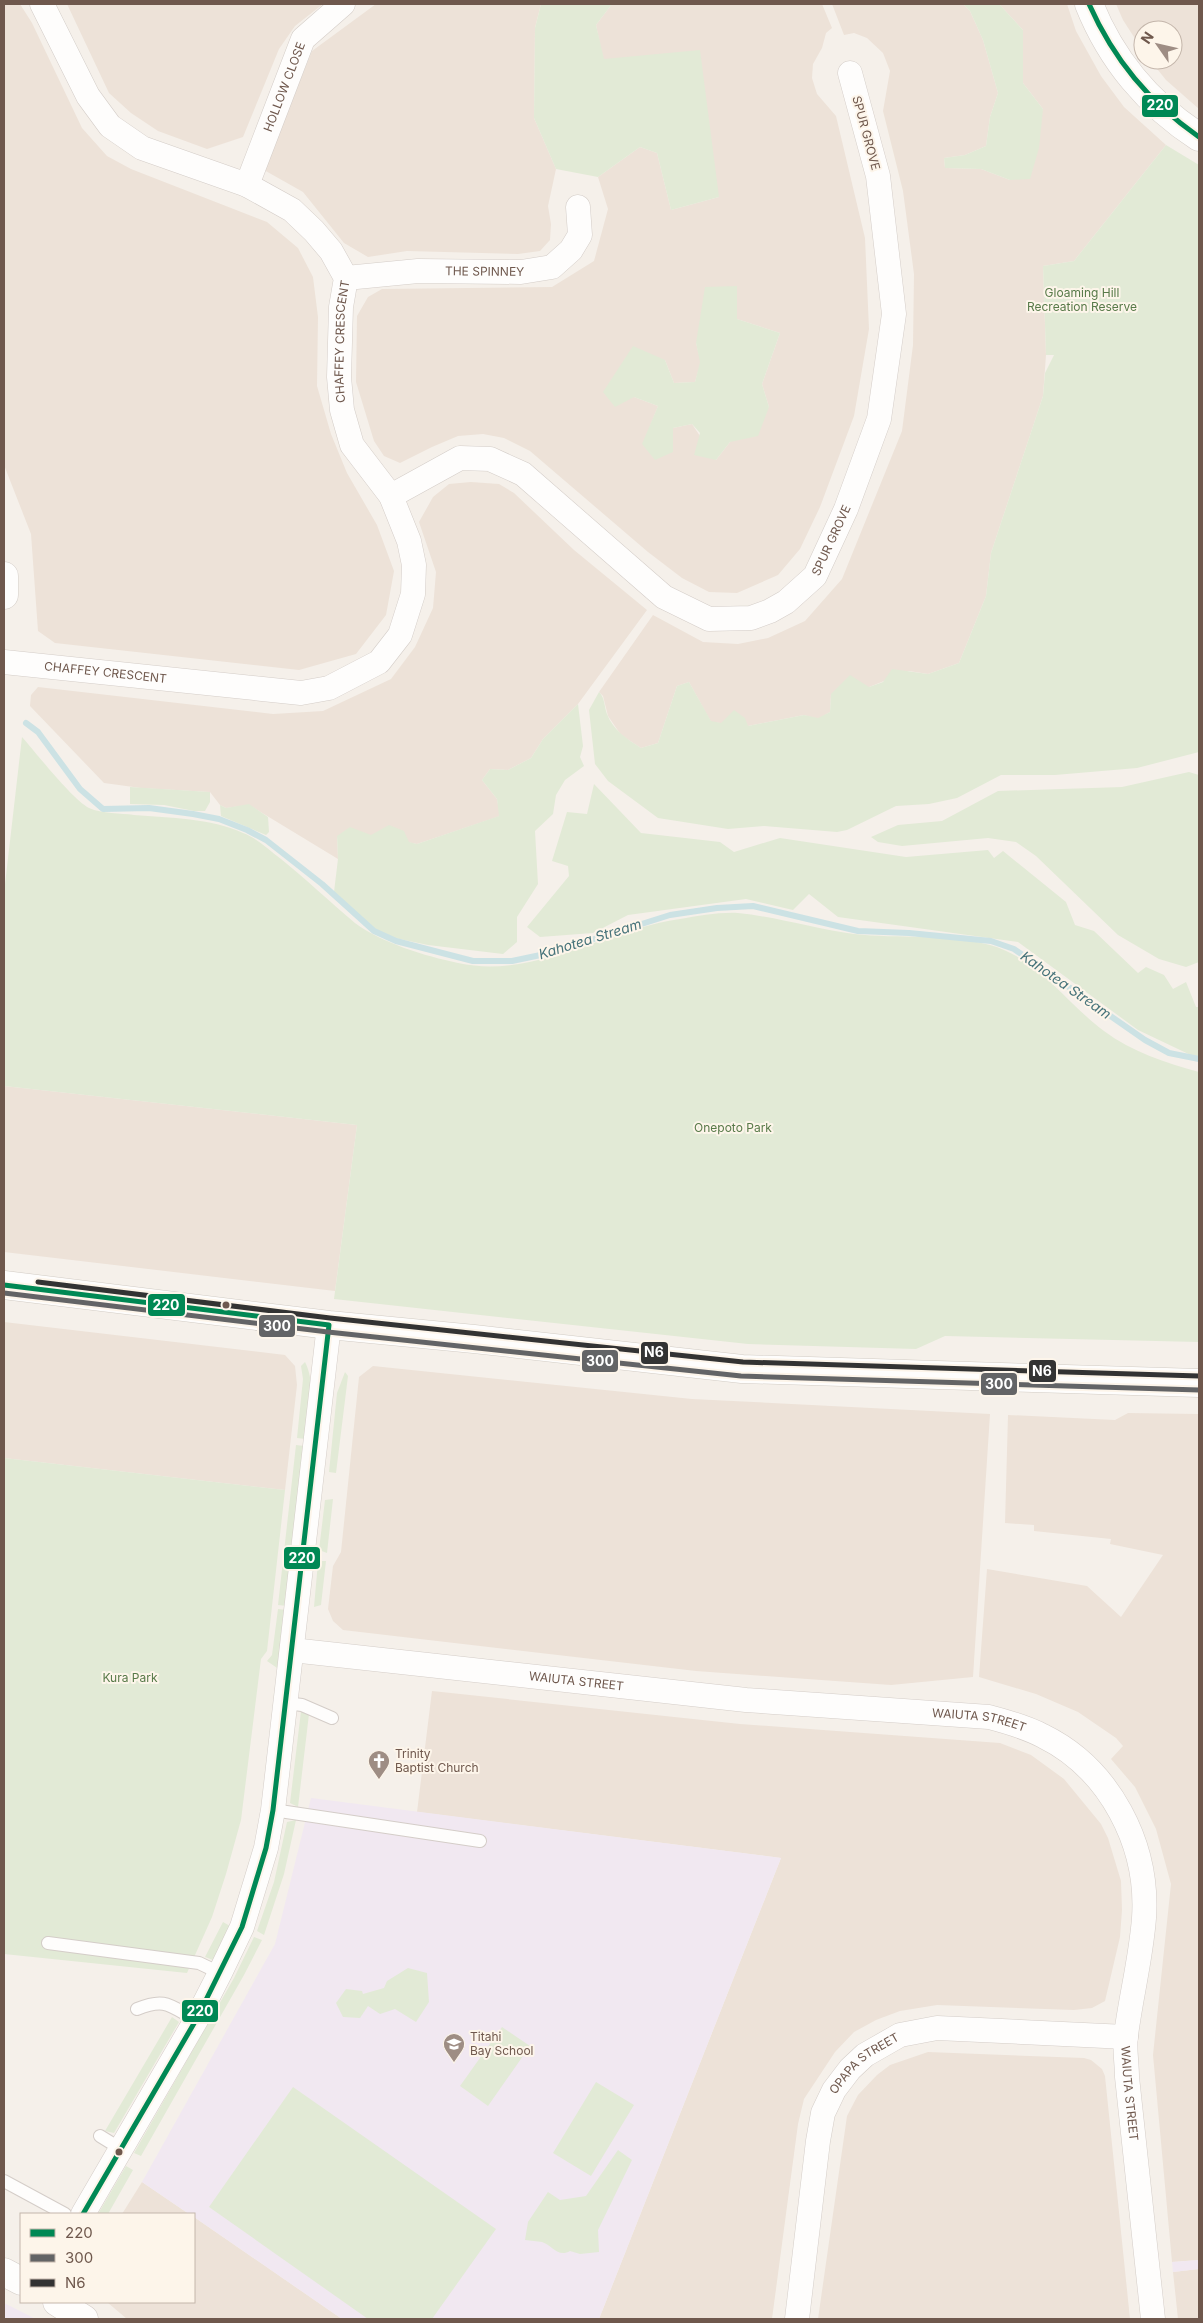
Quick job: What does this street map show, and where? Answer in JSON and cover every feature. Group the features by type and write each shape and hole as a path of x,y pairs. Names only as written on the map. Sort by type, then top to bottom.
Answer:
{"main road":[{"path":"1089,4 1096,23 1118,60 1137,84 1160,108 1199,137"},
{"path":"4,576 4,595"},
{"path":"4,1285 328,1325 474,1339 742,1369 1199,1382"},
{"path":"4,2272 20,2280"},
{"path":"60,2303 84,2319"}],"street":[{"name":"CHAFFEY CRESCENT","path":"4,662 301,693 329,688 379,662 400,635 413,594 414,565 409,541 390,496 352,445 342,410 339,369 341,307 346,278 331,252 292,210 248,185 142,148 110,126 88,96 42,4"},
{"name":"HOLLOW CLOSE","path":"248,185 303,39 343,4"},
{"name":"SPUR GROVE","path":"390,496 460,458 490,460 523,474 664,597 709,619 751,618 770,611 786,602 815,576 846,509 879,419 894,314 878,176 850,73"},
{"name":"THE SPINNEY","path":"346,278 418,270 521,272 552,267 572,250 580,235 578,207"},
{"path":"84,2213 196,2020 220,1973 242,1927 266,1848 273,1810 286,1703 328,1325"},
{"name":"WAIUTA STREET","path":"292,1650 746,1700 989,1717 1018,1725 1045,1736 1075,1757 1106,1790 1124,1816 1142,1867 1144,1918 1126,2037 1127,2077 1153,2319"},
{"name":"OPAPA STREET","path":"797,2319 818,2141 823,2114 834,2090 850,2069 865,2054 900,2035 937,2028 1126,2037"}],"lane":[{"path":"286,1703 302,1705 332,1718"},
{"path":"273,1810 480,1840"},
{"path":"48,1943 199,1963 220,1973"},
{"path":"137,2009 152,2003 163,2002 196,2020"},
{"path":"100,2136 121,2149"},
{"path":"4,2181 64,2213"}],"shaded area":[{"path":"4,4 20,4 32,23 82,128 107,156 131,169 267,222 298,248 313,277 318,317 317,386 331,434 347,473 377,525 394,571 386,615 356,654 299,670 55,643 38,631 31,534 4,465"},
{"path":"67,4 323,4 295,26 279,49 243,137 207,149 158,131 131,113 109,93"},
{"path":"376,4 541,4 535,28 534,118 556,169 548,206 551,224 550,240 540,251 518,254 407,251 368,257 344,243 303,192 264,170 312,51"},
{"path":"612,4 822,4 832,28 826,33 822,48 813,64 812,78 817,94 836,116 865,238 869,329 854,416 820,507 800,549 778,575 737,593 709,592 682,578 648,552 530,451 504,438 483,434 458,436 400,463 384,456 374,441 356,382 357,316 368,297 382,289 552,287 594,261 608,209 598,177 640,147 657,153 671,210 719,197 603,59 596,25","holes":["737,319 780,333 762,384 769,407 730,442 716,460 692,424 673,428 643,444 658,406 634,397 665,360 674,383 695,382 701,362 696,343"]},
{"path":"832,4 963,4 970,11 983,40 998,93 990,117 986,146 965,155 944,158 945,168 981,169 1010,180 1043,109 1023,83 1023,30 999,4 1067,4 1076,31 1101,76 1124,107 1166,145 1074,261 1043,266 1046,355 1043,396 991,553 986,596 959,663 928,674 909,671 869,687 831,694 830,712 818,719 804,715 748,726 711,722 689,682 677,686 658,743 641,748 621,735 608,716 603,696 599,692 653,615 703,642 738,644 768,638 805,621 842,579 902,431 913,345 914,274 903,191 883,111 890,71 883,53 867,38 854,33 844,35"},
{"path":"1116,4 1199,4 1199,109 1166,80 1158,70 1183,70 1183,20 1133,20 1133,36"},
{"path":"471,482 499,484 514,493 574,550 647,610 578,704 543,739 531,758 508,770 490,769 482,780 497,799 500,816 417,844 371,835 337,836 338,859 249,805 226,808 220,805 210,792 141,788 104,783 30,706 31,695 38,687 273,714 323,711 391,679 415,647 433,608 436,572 419,522 433,497 449,484"},
{"path":"4,1086 357,1125 335,1291 4,1252"},
{"path":"4,1322 285,1355 295,1366 297,1385 285,1490 4,1458"},
{"path":"373,1366 692,1399 990,1414 973,1677 891,1685 696,1671 343,1630 333,1621 328,1609 333,1566 341,1552 359,1377"},
{"path":"1128,1413 1199,1414 1199,2260 1172,2262 1153,2055 1171,1884 1156,1829 1135,1787 1111,1759 1123,1746 1116,1738 1078,1712 1036,1694 979,1677 987,1569 1087,1586 1121,1617 1163,1555 1110,1544 1111,1539 1034,1531 1034,1525 1005,1523 1008,1415 1115,1420"},
{"path":"432,1691 740,1724 1000,1743 1031,1755 1064,1779 1101,1824 1108,1838 1121,1881 1122,1910 1120,1937 1105,2001 1092,2008 1074,2010 937,2005 900,2011 876,2020 854,2032 835,2052 804,2099 798,2124 772,2319 599,2319 781,1858 417,1812"},
{"name":"Titahi Bay School","path":"311,1798 781,1858 599,2319 342,2319 195,2218 195,2213 188,2213 142,2182 275,1944"},
{"path":"928,2052 1084,2058 1091,2060 1102,2069 1105,2076 1130,2319 818,2319 847,2116 858,2095 877,2075 890,2065"},
{"path":"142,2182 188,2213 123,2213"},
{"path":"195,2218 342,2319 127,2319 108,2303 195,2303"},
{"path":"1199,2260 1199,2269 1173,2272 1172,2262"},
{"path":"1199,2269 1199,2319 1178,2319 1173,2272"},
{"path":"4,2303 30,2316 35,2319 4,2319"}],"green space":[{"path":"541,4 612,4 596,25 604,59 700,50 719,197 671,210 657,153 640,147 598,177 556,169 534,118 535,28"},
{"path":"963,4 999,4 1023,30 1023,83 1043,109 1039,148 1030,179 1010,180 981,169 945,168 944,158 965,155 986,146 990,117 998,93 983,40 970,11"},
{"name":"Gloaming Hill Recreation Reserve","path":"1166,145 1199,165 1199,752 1137,768 1055,775 1001,775 957,798 929,804 896,806 847,830 837,832 764,826 728,829 658,818 608,781 595,764 589,710 599,692 613,725 626,738 641,748 658,743 677,686 689,682 711,721 721,723 734,710 745,718 748,726 804,715 818,718 830,712 831,694 850,675 869,687 883,682 892,669 928,674 959,663 986,596 991,553 1043,396 1045,373 1054,355 1046,355 1043,266 1074,261"},
{"path":"737,286 737,319 780,333 762,384 769,407 758,436 730,442 716,460 694,455 700,433 692,424 673,428 673,452 655,460 642,444 658,406 634,397 615,407 603,392 633,346 665,360 674,383 695,382 700,362 696,343 705,287"},
{"path":"578,704 583,746 580,757 584,766 565,780 556,795 553,814 535,831 538,884 517,917 517,942 503,954 428,945 390,937 375,929 334,892 338,859 337,836 350,827 371,835 389,825 404,831 409,842 417,844 499,816 497,799 482,780 490,769 508,770 531,758 543,739"},
{"name":"Onepoto Park","path":"22,737 73,796 89,808 106,812 176,818 217,824 243,833 267,848 300,874 355,923 366,930 404,948 458,963 486,966 514,965 570,951 652,924 731,913 767,917 854,934 973,941 1007,951 1023,960 1051,982 1090,1020 1126,1045 1174,1065 1199,1072 1199,1342 945,1336 916,1349 748,1344 334,1299 357,1125 4,1086 4,893"},
{"path":"1189,772 1199,775 1199,962 1186,967 1159,959 1118,935 1036,856 1016,842 988,838 902,846 878,842 871,837 898,825 942,821 998,791 1122,787"},
{"path":"594,784 641,833 720,842 734,852 780,838 906,857 988,850 994,858 1003,851 1066,902 1075,925 1094,931 1138,973 1146,967 1164,975 1173,989 1186,982 1196,1007 1199,1007 1199,1059 1138,1030 1018,942 838,917 809,894 793,910 746,899 628,915 593,933 540,937 527,927 569,876 568,866 552,861 567,812 587,814"},
{"path":"130,787 210,792 210,802 205,811 194,811 164,805 130,804"},
{"path":"249,804 268,817 269,832 266,835 221,816 220,805 226,808"},
{"path":"305,1362 309,1371 311,1390 305,1439 297,1438 303,1379 301,1366"},
{"path":"345,1372 348,1376 336,1473 329,1472 337,1393"},
{"path":"296,1445 304,1446 287,1606 278,1605"},
{"name":"Kura Park","path":"4,1458 285,1490 267,1651 261,1659 241,1820 212,1917 187,1973 4,1954"},
{"path":"333,1499 327,1553 319,1550 325,1500"},
{"path":"326,1561 321,1605 314,1607 318,1562"},
{"path":"278,1609 286,1610 280,1670 267,1661 272,1655"},
{"path":"301,1711 309,1714 298,1807 290,1803"},
{"path":"296,1820 284,1874 264,1935 257,1931 274,1882 287,1822"},
{"path":"223,1922 230,1926 213,1960 205,1957"},
{"path":"254,1937 262,1940 244,1975 141,2156 134,2153 234,1978"},
{"path":"408,1968 427,1973 429,2002 416,2022 395,2009 380,2014 368,2006 360,2018 343,2017 336,2003 346,1989 362,1991 363,1994 384,1988 387,1981"},
{"path":"172,2017 179,2022 114,2133 105,2131"},
{"path":"502,2027 530,2046 488,2106 460,2086"},
{"path":"596,2082 634,2105 591,2176 553,2153"},
{"path":"293,2087 496,2229 432,2319 368,2319 209,2207"},
{"path":"618,2150 632,2160 598,2230 599,2252 580,2254 570,2251 562,2253 542,2242 525,2240 528,2222 548,2192 560,2200 586,2196"},
{"path":"126,2166 133,2170 109,2213 99,2213"}],"waterway":[{"name":"Kahotea Stream","path":"26,723 38,732 80,789 103,809 149,808 193,814 219,819 247,830 266,840 322,884 374,931 396,941 473,961 512,961 550,953 670,915 717,908 753,906 858,931 909,933 991,941 1014,949 1145,1040 1169,1053 1199,1059"}],"transit line":[{"name":"220","path":"1089,4 1110,43 1135,78 1164,109 1199,137"},
{"name":"N6","path":"38,1282 330,1318 743,1362 1199,1376"},
{"name":"220","path":"4,1285 329,1325"},
{"name":"300","path":"4,1293 328,1332 741,1376 1199,1390"},
{"name":"220","path":"84,2213 196,2020 242,1927 266,1848 273,1810 329,1325"}],"place":[{"name":"Trinity Baptist Church","path":"379,1780"},
{"name":"Titahi Bay School","path":"454,2063"}]}
